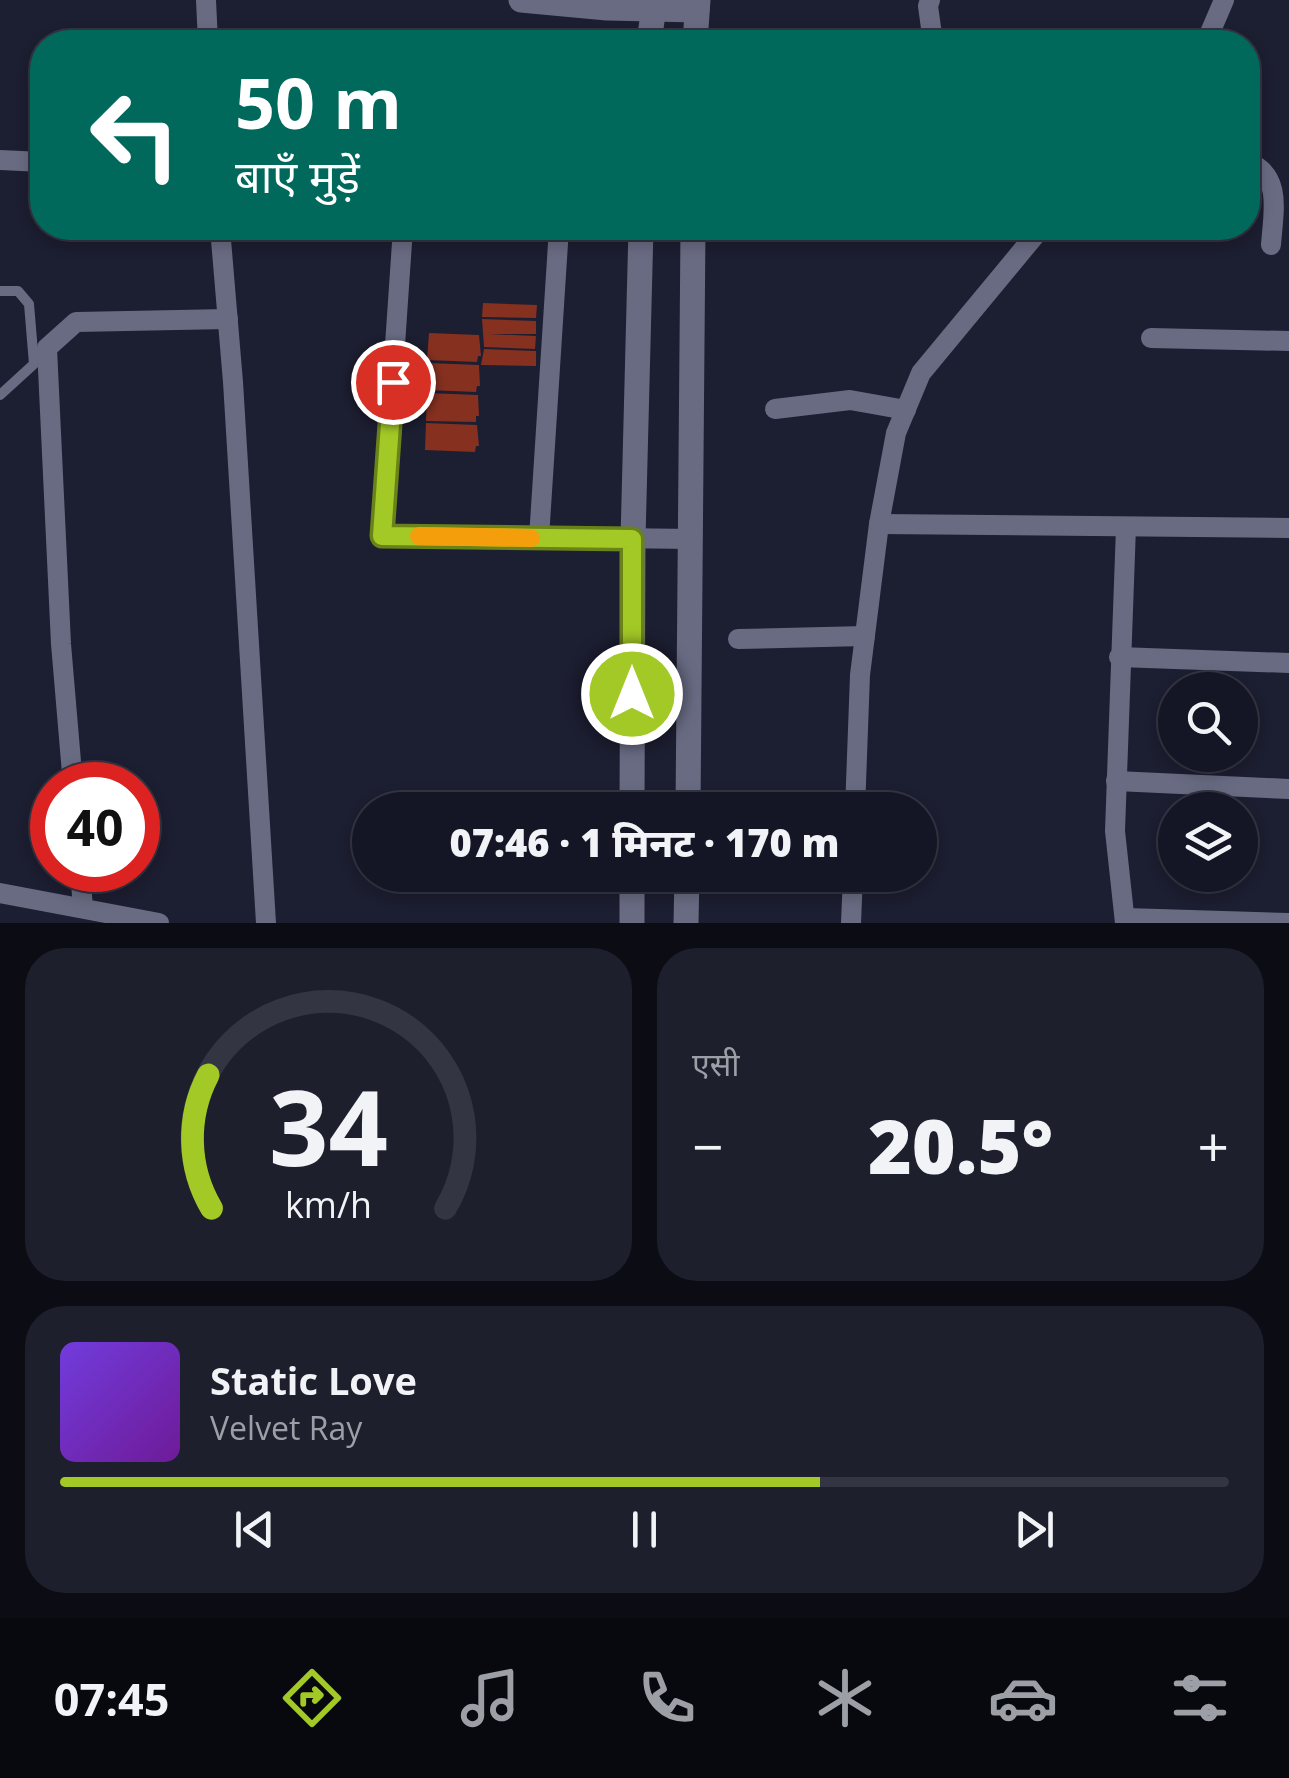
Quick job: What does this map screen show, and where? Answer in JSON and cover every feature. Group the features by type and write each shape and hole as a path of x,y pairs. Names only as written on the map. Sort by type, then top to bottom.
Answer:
{"street":[{"path":"206,0 207,30"},
{"path":"521,0 698,5 696,30"},
{"path":"930,0 931,30"},
{"path":"1211,30 1224,0"},
{"path":"651,30 654,4"},
{"path":"0,160 30,161"},
{"path":"1260,168 1270,182 1274,198 1271,245"},
{"path":"221,240 266,923"},
{"path":"402,240 382,536 692,540"},
{"path":"539,538 558,240"},
{"path":"632,792 632,539 641,240"},
{"path":"688,792 693,240"},
{"path":"856,792 860,674 896,434 921,373 1030,240"},
{"path":"71,762 61,644 48,348 76,322 228,319"},
{"path":"1151,338 1289,341"},
{"path":"775,410 850,400 906,410"},
{"path":"880,524 1289,528"},
{"path":"1126,526 1114,831 1126,920 1288,923"},
{"path":"738,639 865,636"},
{"path":"1119,657 1289,662"},
{"path":"1116,780 1289,788"},
{"path":"82,892 83,908"},
{"path":"632,892 632,923"},
{"path":"686,923 687,892"},
{"path":"852,923 853,892"},
{"path":"0,893 158,923"}],"lane":[{"path":"0,291 18,291 29,304 34,364 0,394"}],"building":[{"path":"483,303 537,305 536,318 482,317"},
{"path":"482,319 536,321 536,334 488,334 536,336 535,349 484,347"},
{"path":"429,333 479,335 481,356 477,362 427,360"},
{"path":"484,349 536,351 536,366 481,365"},
{"path":"428,363 479,365 480,386 476,392 427,390"},
{"path":"427,393 478,395 476,422 426,421"},
{"path":"426,423 477,425 479,446 475,452 425,450"}],"slow traffic":[{"path":"419,536 531,538"}],"route":[{"path":"393,382 382,536 632,539 632,694"}]}
